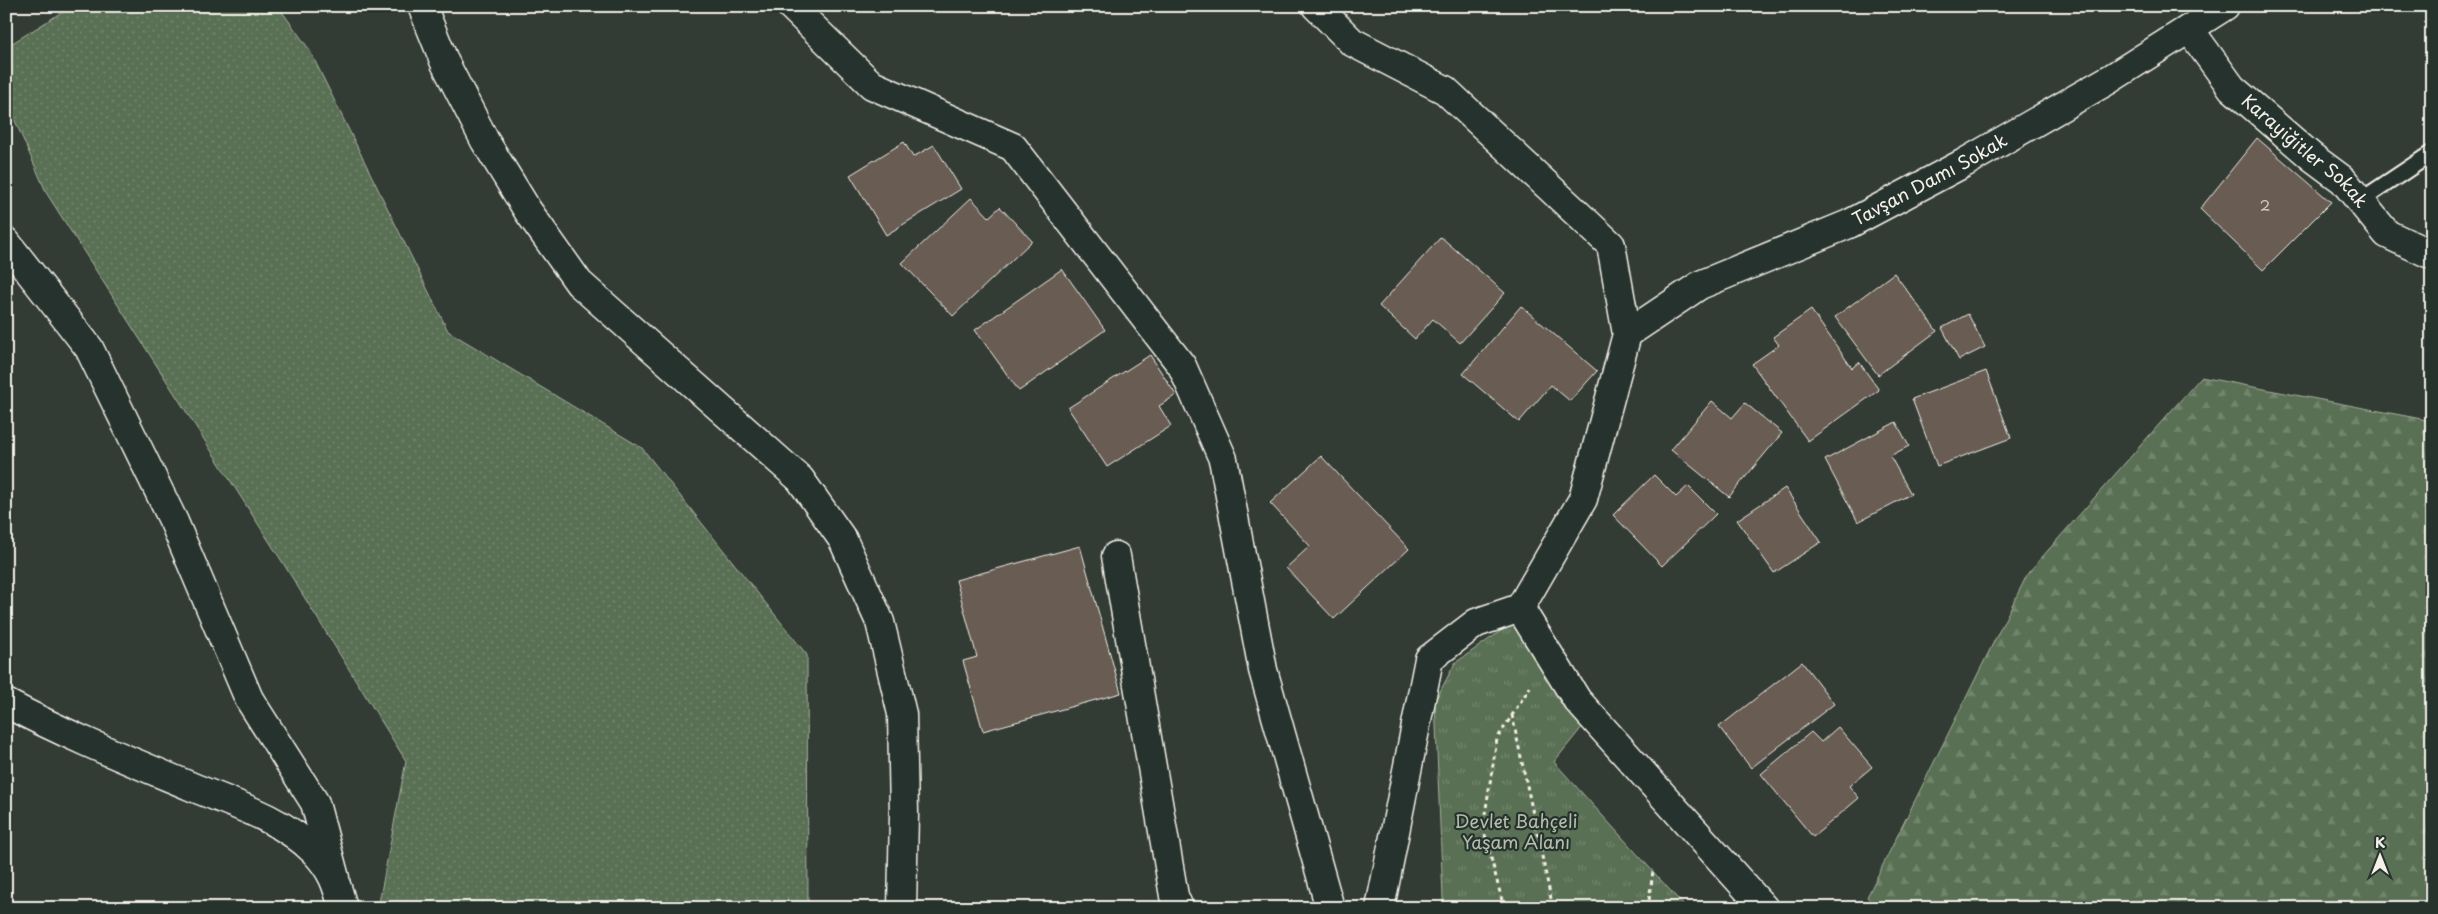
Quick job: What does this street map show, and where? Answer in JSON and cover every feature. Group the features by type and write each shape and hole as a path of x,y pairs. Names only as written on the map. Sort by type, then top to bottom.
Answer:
{"street":[{"path":"422,6 445,63 485,141 528,211 579,283 800,479 842,540 880,622 902,714 904,814 902,908"},
{"path":"790,6 872,84 1013,147 1182,366 1223,459 1263,670 1330,908"},
{"path":"1316,6 1352,42 1445,90 1611,245 1627,334 1583,499 1520,608 1476,624 1429,659 1380,908"},
{"name":"Tavşan Damı Sokak","path":"1627,334 1700,285 1849,224 1964,163 2110,79 2190,30 2225,6"},
{"name":"Karayiğitler Sokak","path":"2190,30 2232,88 2312,157 2344,180 2387,234 2432,255"},
{"path":"6,242 89,348 174,522 249,700 315,803 343,908"},
{"path":"1116,556 1174,896 1179,908"},
{"path":"1520,608 1577,700 1764,908"},
{"path":"6,704 54,728 246,809 285,828 314,852 335,878"}],"lane":[{"path":"2360,201 2432,153"}],"path":[{"path":"1504,908 1483,827 1497,739 1550,657"},
{"path":"1512,714 1553,908"},
{"path":"1648,908 1653,871"}],"green space":[{"path":"72,6 278,6 309,49 448,331 642,448 807,655 808,908 378,908 406,761 283,563 47,194 6,100 6,47"},
{"path":"2201,377 2432,421 2432,908 1877,908 1867,897 2028,573"},
{"name":"Devlet Bahçeli Yaşam Alanı","path":"1538,605 1550,657 1591,716 1554,762 1686,908 1445,908 1443,899 1435,701 1455,663"}],"building":[{"path":"2257,138 2331,202 2263,270 2200,209"},
{"path":"904,142 913,157 934,145 961,189 886,235 850,175"},
{"path":"971,198 989,217 1000,207 1032,241 953,316 902,263"},
{"path":"1441,237 1505,293 1460,343 1433,319 1415,339 1379,306"},
{"path":"1062,269 1105,330 1019,391 975,330"},
{"path":"1894,273 1937,331 1878,375 1835,317"},
{"path":"1521,306 1597,371 1570,401 1551,385 1519,422 1463,374"},
{"path":"1811,310 1852,368 1859,362 1879,390 1808,441 1752,364 1779,345 1773,337"},
{"path":"1968,314 1985,347 1959,360 1942,328"},
{"path":"1150,355 1176,395 1159,406 1171,426 1107,467 1068,408"},
{"path":"1986,371 2011,438 1937,466 1912,399"},
{"path":"1712,401 1732,418 1745,403 1782,433 1729,497 1671,450"},
{"path":"1896,422 1909,446 1890,456 1911,494 1858,522 1825,460"},
{"path":"1321,456 1409,549 1334,619 1286,568 1310,546 1270,503"},
{"path":"1654,475 1676,497 1688,486 1716,514 1662,566 1613,515"},
{"path":"1785,488 1821,542 1774,573 1737,520"},
{"path":"1080,546 1121,693 983,731 963,661 977,657 956,580"},
{"path":"1802,662 1834,704 1751,768 1719,727"},
{"path":"1838,727 1872,767 1849,786 1859,798 1813,837 1761,774 1811,732 1821,742"}]}
